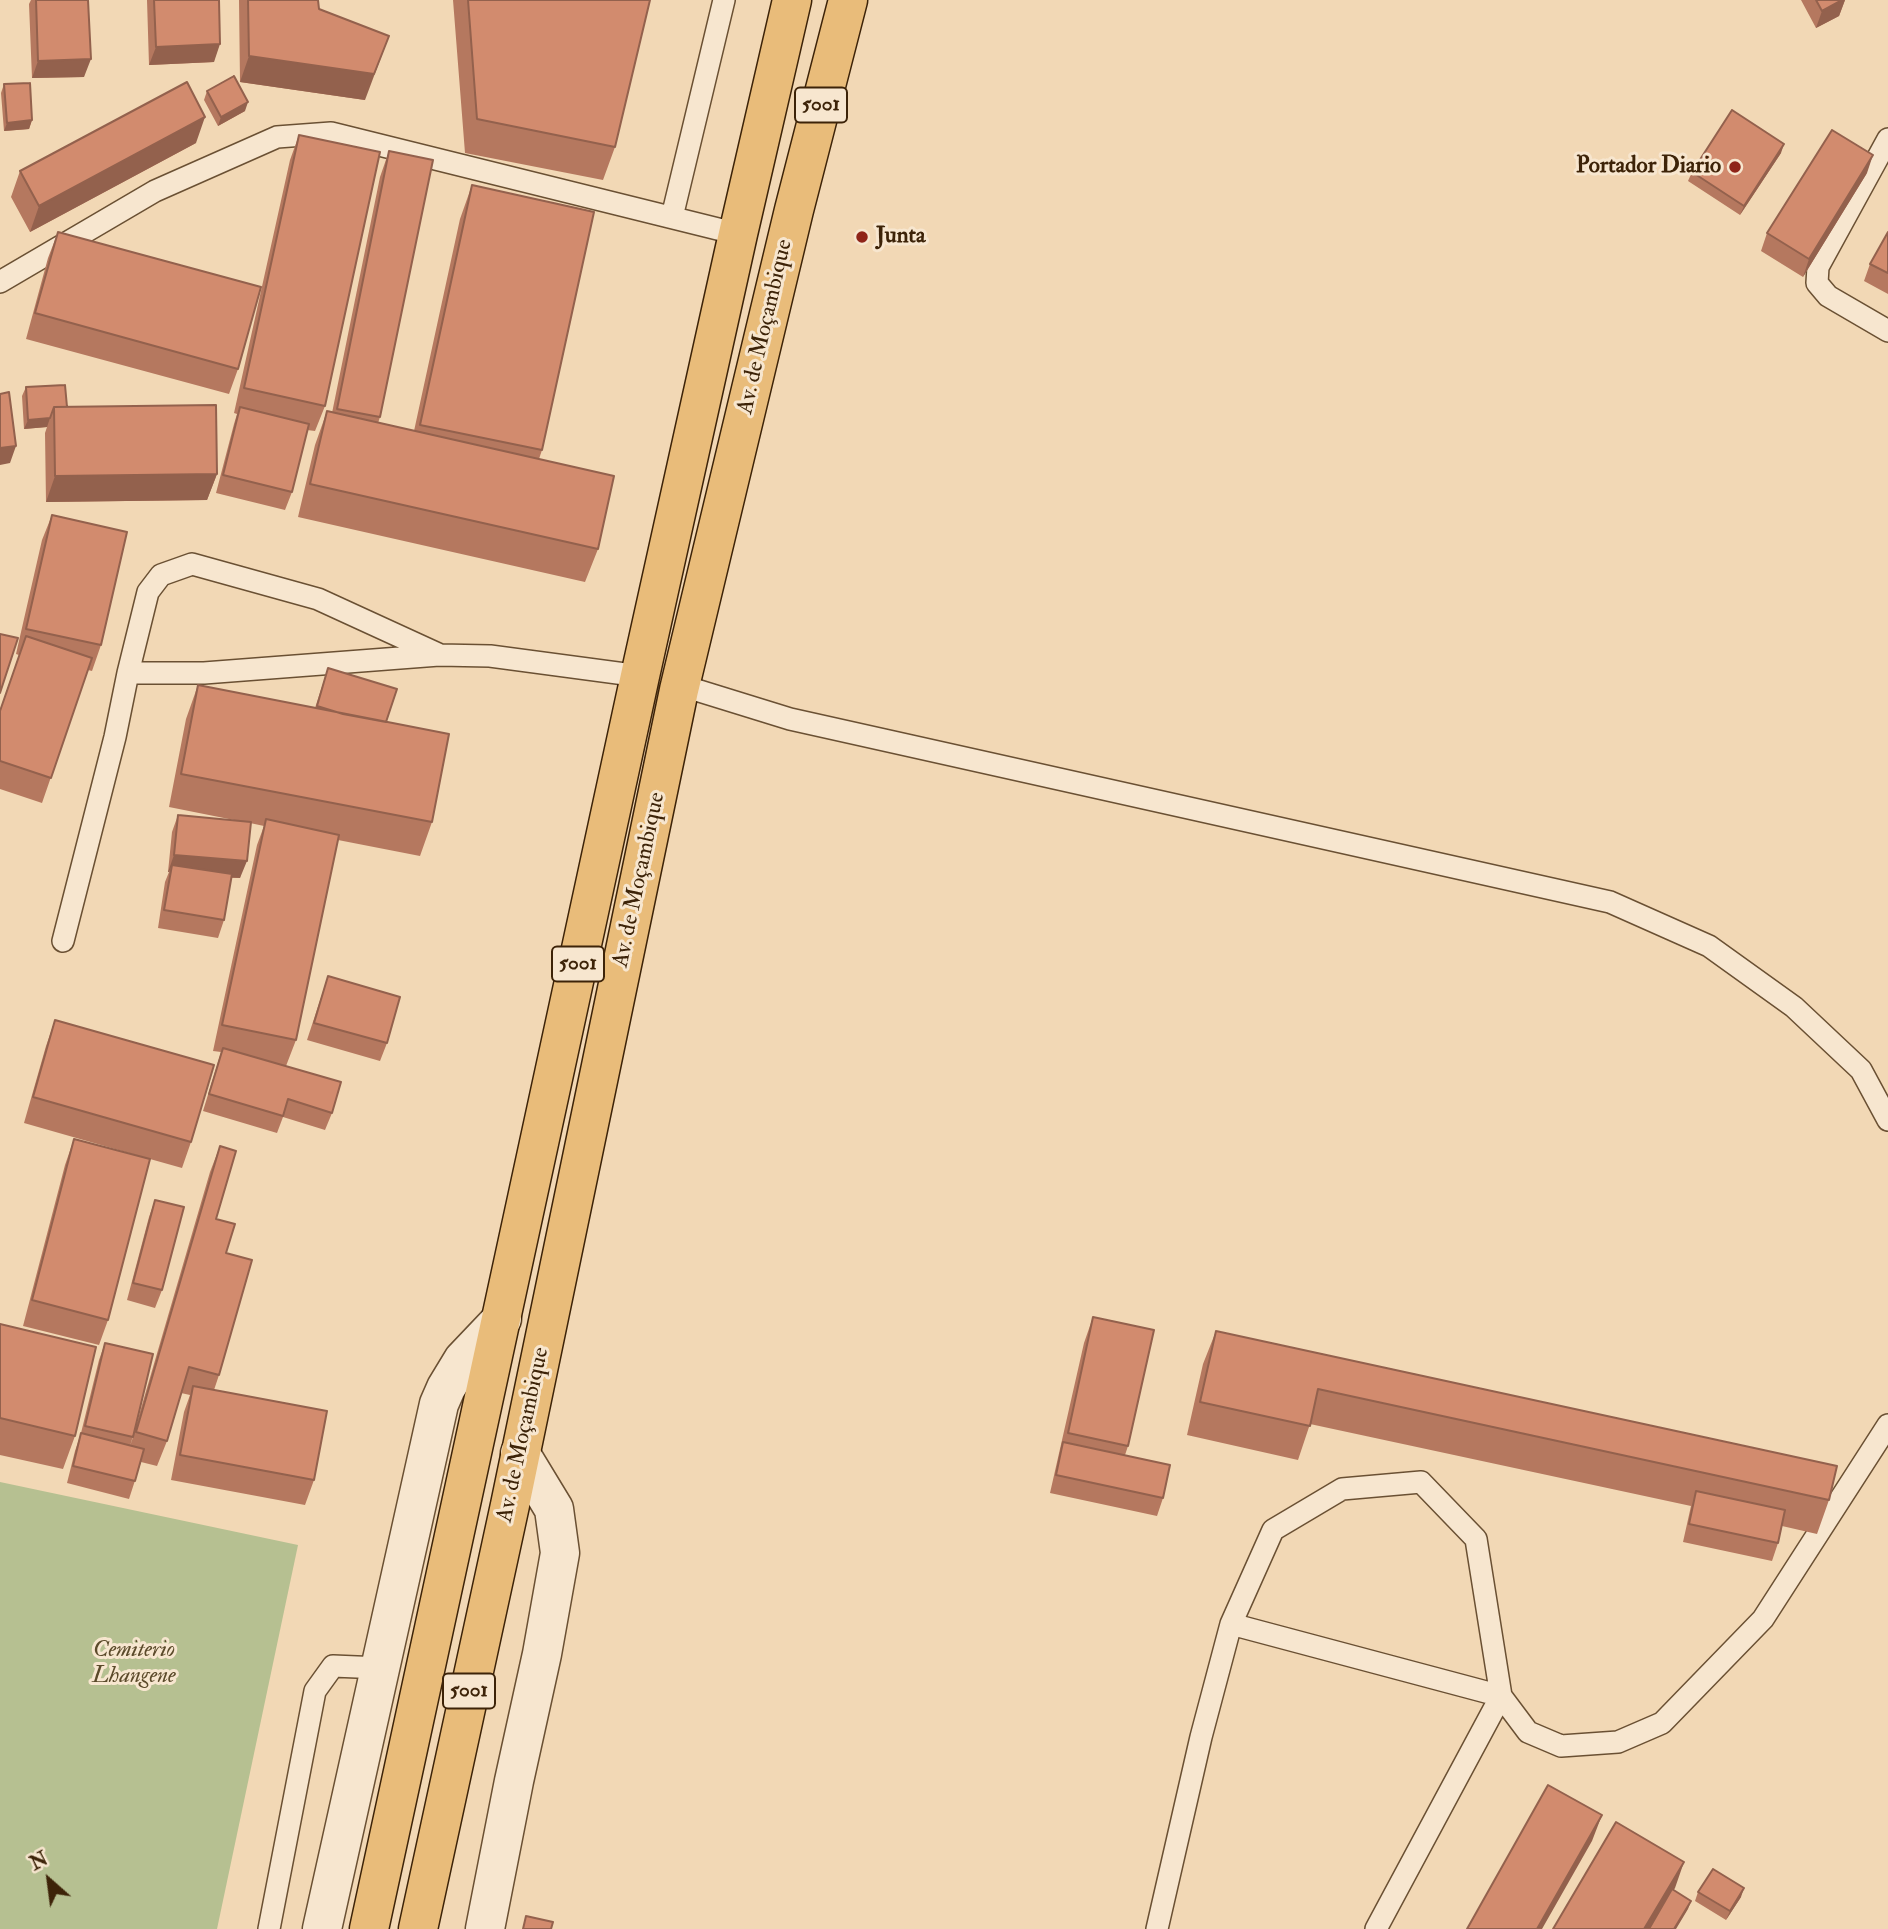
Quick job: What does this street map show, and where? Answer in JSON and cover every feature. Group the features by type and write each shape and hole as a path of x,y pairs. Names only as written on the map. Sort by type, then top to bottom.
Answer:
{"highway":[{"name":"Av. de Moçambique","path":"369,1929 640,676 793,0"},
{"name":"Av. de Moçambique","path":"418,1929 680,685 848,0"}],"street":[{"path":"322,1929 439,1404 463,1360 502,1319"},
{"path":"485,1929 542,1654 560,1553 554,1509 520,1452"}],"lane":[{"path":"672,217 724,0"},
{"path":"0,282 155,191 277,137 331,133 738,234"},
{"path":"1888,139 1818,267 1817,284 1828,296 1888,331"},
{"path":"63,941 115,737 148,592 161,575 192,564 318,599 439,655"},
{"path":"128,673 204,673 439,655 490,656 640,676"},
{"path":"680,685 790,719 1610,902 1709,946 1794,1007 1861,1070 1888,1120"},
{"path":"1157,1929 1201,1737 1231,1624 1273,1530 1342,1489 1421,1482 1476,1539 1501,1696 1528,1732 1561,1746 1618,1742 1662,1723 1763,1619 1888,1425"},
{"path":"1231,1624 1501,1696"},
{"path":"269,1929 315,1691 333,1666 381,1668"},
{"path":"1376,1929 1501,1696"}],"green space":[{"name":"Cemiterio Lhangene","path":"0,1482 298,1545 217,1929 0,1929"}],"building":[{"path":"36,0 88,0 91,59 38,61"},
{"path":"154,0 219,0 220,44 156,47"},
{"path":"248,0 318,0 319,9 389,36 374,74 249,56"},
{"path":"468,0 650,0 615,147 477,119"},
{"path":"1816,0 1842,0 1822,11"},
{"path":"234,76 248,102 221,117 207,91"},
{"path":"187,82 205,117 39,206 20,171"},
{"path":"30,83 32,120 7,123 4,84"},
{"name":"Portador Diario","path":"1732,110 1784,144 1744,206 1692,172"},
{"path":"1832,130 1873,155 1809,259 1767,233"},
{"path":"299,135 380,152 325,406 244,388"},
{"path":"389,151 433,160 380,417 337,409"},
{"path":"472,185 594,212 542,450 420,425"},
{"path":"58,232 261,287 238,369 35,313"},
{"path":"1888,232 1888,273 1870,264"},
{"path":"65,385 67,407 54,407 50,418 28,420 26,387"},
{"path":"9,392 16,446 0,448 0,394"},
{"path":"216,405 217,474 55,476 54,407"},
{"path":"240,407 309,424 292,492 223,475"},
{"path":"327,411 614,476 598,549 310,484"},
{"path":"52,515 127,532 101,645 26,629"},
{"path":"0,634 18,638 0,693"},
{"path":"26,636 92,658 51,778 0,761 0,711"},
{"path":"328,668 397,689 386,722 317,706"},
{"path":"198,685 449,734 432,822 181,774"},
{"path":"178,815 251,822 247,861 174,855"},
{"path":"266,819 339,835 296,1040 222,1025"},
{"path":"172,865 232,874 224,920 164,910"},
{"path":"328,976 400,997 387,1043 314,1023"},
{"path":"55,1020 214,1065 191,1142 33,1097"},
{"path":"223,1048 341,1082 332,1113 288,1099 283,1116 209,1094"},
{"path":"74,1139 150,1159 108,1320 32,1300"},
{"path":"220,1146 236,1151 216,1219 235,1224 226,1253 252,1260 219,1375 189,1367 167,1441 136,1432"},
{"path":"155,1200 184,1207 162,1290 133,1283"},
{"path":"1093,1317 1154,1330 1128,1446 1068,1433"},
{"path":"0,1324 96,1347 75,1436 0,1418"},
{"path":"1216,1331 1837,1466 1829,1500 1318,1389 1310,1426 1200,1402"},
{"path":"105,1343 153,1354 133,1437 85,1426"},
{"path":"193,1386 327,1411 314,1480 180,1455"},
{"path":"81,1433 144,1449 135,1481 73,1466"},
{"path":"1063,1442 1170,1465 1163,1498 1056,1475"},
{"path":"1696,1491 1785,1510 1778,1543 1689,1524"},
{"path":"1548,1785 1602,1815 1537,1929 1467,1929"},
{"path":"1616,1822 1684,1862 1644,1929 1553,1929"},
{"path":"1713,1869 1744,1888 1730,1911 1698,1892"},
{"path":"1672,1889 1691,1901 1674,1929 1649,1929"},
{"path":"526,1916 553,1922 551,1929 523,1929"}],"place":[{"name":"Portador Diario","path":"1735,167"},
{"name":"Junta","path":"862,237"}]}
